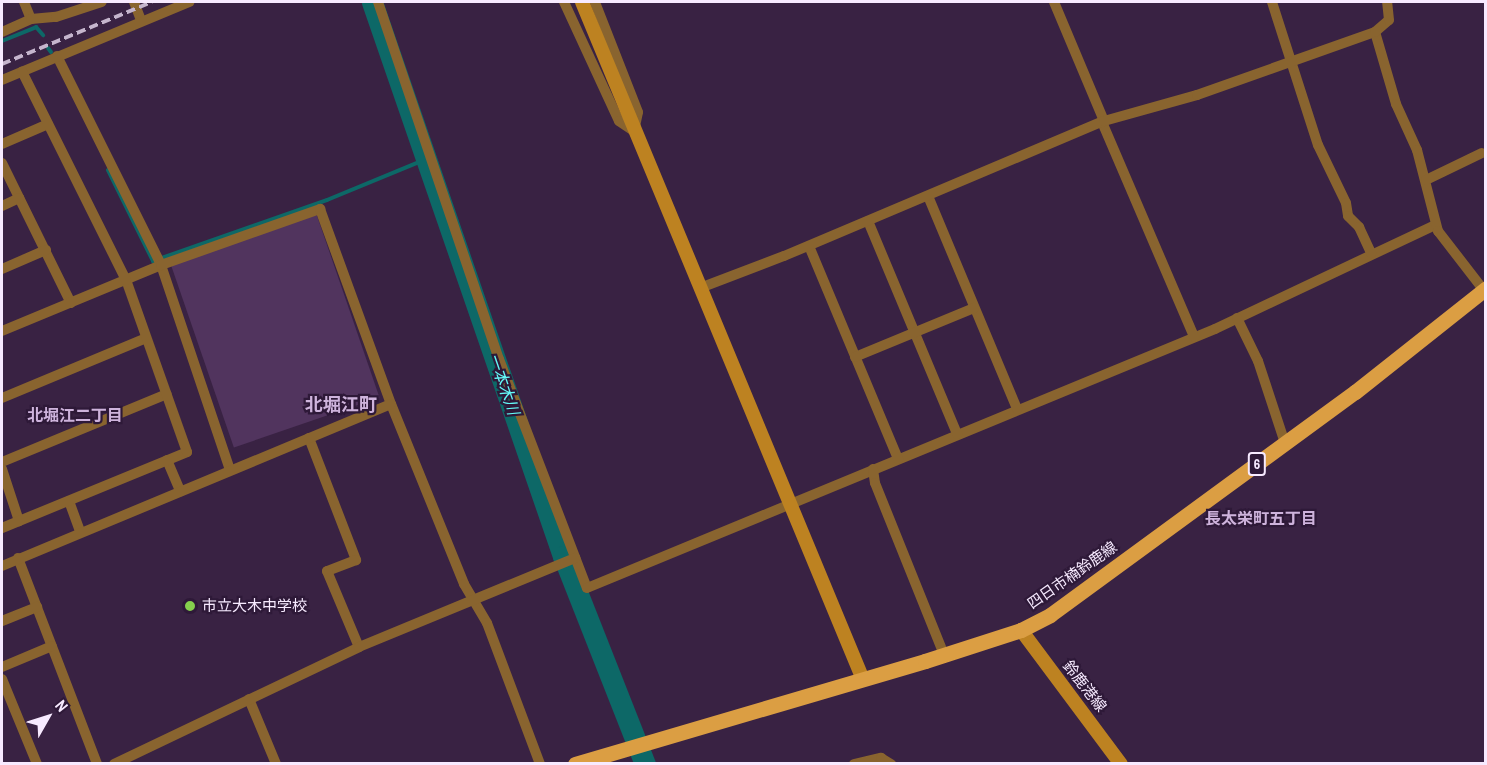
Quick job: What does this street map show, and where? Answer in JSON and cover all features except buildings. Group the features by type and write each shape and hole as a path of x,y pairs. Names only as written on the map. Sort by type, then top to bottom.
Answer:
{"main road":[{"name":"四日市楠鈴鹿線","path":"575,764 617,757 644,742 944,655 1021,630 1050,615 1285,443 1484,290"}],"street":[{"path":"24,2 31,19"},
{"path":"2,32 31,19 56,17 102,2"},
{"path":"134,2 141,20"},
{"path":"2,80 141,20 189,2"},
{"path":"378,2 499,359 587,588 1194,337 1435,225"},
{"path":"564,2 619,121 634,131"},
{"path":"582,2 862,677"},
{"path":"595,2 638,112 634,131"},
{"path":"1053,2 1194,337"},
{"path":"1272,2 1318,145 1346,203 1348,216 1359,227 1371,253"},
{"path":"700,288 809,246 1103,121 1291,63 1375,32 1389,20 1387,2"},
{"path":"1375,32 1396,104 1426,180 1435,225 1484,290"},
{"path":"57,56 158,261 230,470"},
{"path":"2,528 187,452 126,280 22,71"},
{"path":"2,144 48,124"},
{"path":"1426,180 1482,153"},
{"path":"2,163 71,303"},
{"path":"927,196 1017,409"},
{"path":"2,206 19,198"},
{"path":"2,331 126,280 158,261 320,209 391,404 464,584 475,599 540,764"},
{"path":"868,221 957,434"},
{"path":"809,246 897,459"},
{"path":"2,269 46,250"},
{"path":"855,357 974,308"},
{"path":"1237,318 1258,361 1285,443"},
{"path":"2,398 146,338"},
{"path":"2,462 167,394"},
{"path":"2,566 391,404"},
{"path":"309,438 356,560 327,571 359,646"},
{"path":"167,460 180,491"},
{"path":"873,469 875,483 944,655"},
{"path":"2,470 19,520"},
{"path":"69,501 80,532"},
{"path":"18,558 97,764"},
{"path":"114,764 359,646 575,558"},
{"path":"2,621 37,607"},
{"name":"鈴鹿港線","path":"1021,630 1121,764"},
{"path":"2,667 52,646"},
{"path":"2,679 38,764"},
{"path":"249,699 276,764"},
{"path":"854,764 881,758 891,764"}],"shaded area":[{"path":"316,213 379,397 234,448 170,263"}],"waterway":[{"name":"一本木川","path":"372,2 563,556 645,764"},
{"path":"2,41 36,27 43,35"},
{"path":"48,48 51,52"},
{"path":"108,170 153,261 327,200 419,162"}],"railway":[{"path":"2,64 152,2"}],"place":[{"name":"市立大木中学校","path":"190,606"}],"district":[{"name":"北堀江町","path":"341,405"},
{"name":"北堀江二丁目","path":"75,415"},
{"name":"長太栄町五丁目","path":"1261,518"}]}
